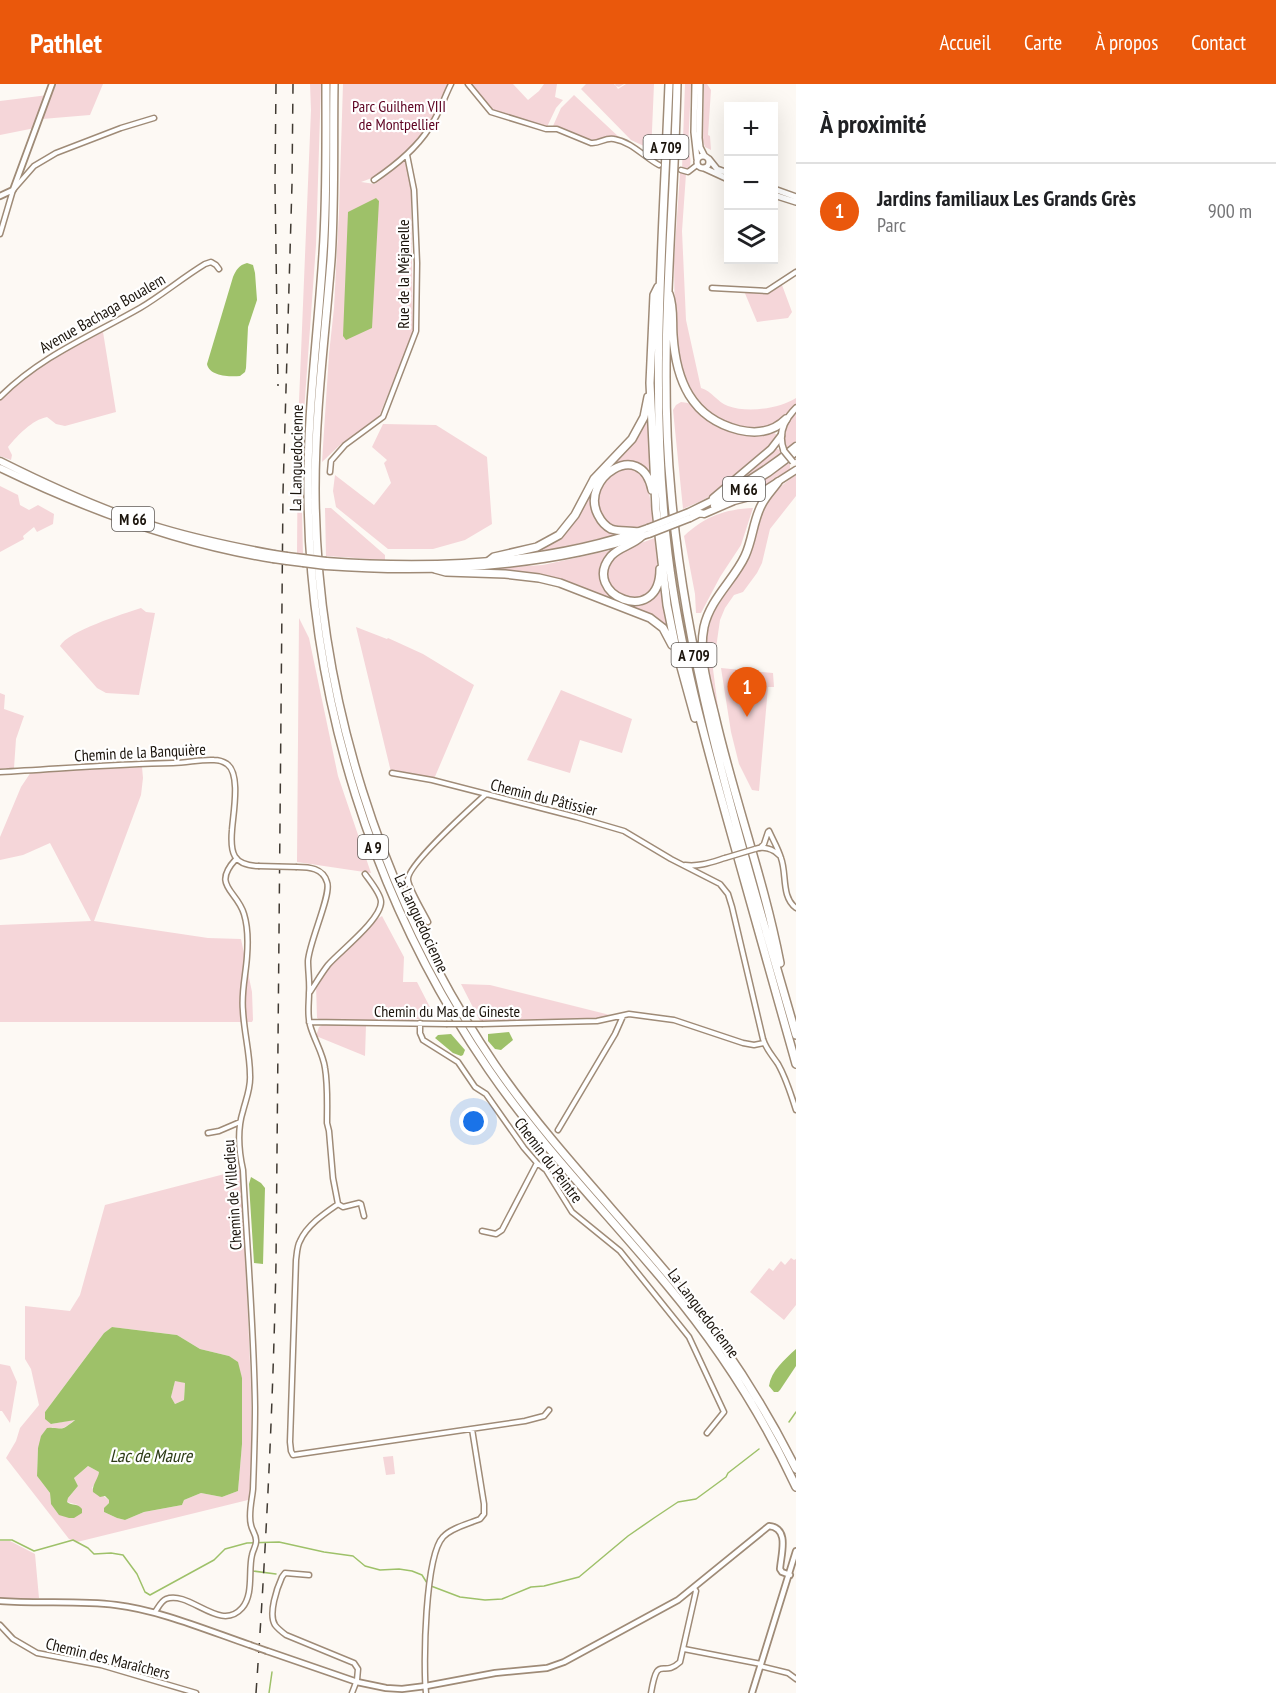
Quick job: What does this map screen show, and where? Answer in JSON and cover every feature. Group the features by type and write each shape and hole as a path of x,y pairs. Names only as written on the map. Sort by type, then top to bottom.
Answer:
{"highway":[{"name":"La Languedocienne","path":"326,84 325,232 309,442 309,534 314,602 326,679 343,752 362,815 384,874 416,945 446,1001 478,1053 540,1137 695,1321 751,1403 796,1486"},
{"name":"La Languedocienne","path":"334,84 332,235 316,442 316,527 330,658 347,738 367,804 390,867 417,929 443,981 479,1040 511,1088 550,1138 708,1325 757,1398 796,1469"},
{"name":"A 709","path":"669,84 657,366 664,512 677,614 702,730 796,1064"},
{"name":"A 709","path":"677,84 666,367 670,489 676,551 698,678 796,1035"},
{"path":"659,285 654,295 650,383 656,509 667,605 696,721 702,730"},
{"path":"668,291 672,303 674,352 678,371 695,404 720,423 742,431 765,431 780,426 786,419"},
{"path":"489,561 494,557 543,545 567,527 594,479 625,447 638,429 644,417 650,383"},
{"name":"M 66","path":"711,501 714,496 771,449 781,436"},
{"name":"M 66","path":"690,515 770,466 796,446"},
{"name":"M 66","path":"700,513 768,473 796,452"},
{"name":"M 66","path":"0,462 89,502 159,528 273,557"},
{"path":"644,533 611,529 596,510 597,488 608,474 621,465 635,466 648,477 656,509"},
{"name":"M 66","path":"0,468 88,507 184,540 229,551 389,570 498,566 562,557 644,533 690,515 704,514 734,501 757,495 796,470"},
{"path":"778,482 762,503 743,560 710,611 704,625 702,649 717,728 772,928 788,1007"},
{"path":"644,533 636,542 618,550 606,565 606,585 610,592 625,601 635,602 653,593 660,576 661,549"},
{"name":"M 66","path":"326,563 400,564 489,561 552,554 644,533"},
{"path":"435,569 446,572 505,574 551,581 643,614 659,624 667,633 682,670"}],"main road":[{"path":"695,84 694,132 697,162 704,168 724,177"},
{"path":"700,84 700,147 714,167 724,171"},
{"path":"697,162 700,156 706,157"},
{"path":"704,168 708,164 706,157"},
{"path":"778,190 796,197"},
{"path":"778,196 796,202"},
{"path":"794,463 784,451 781,436 786,419 796,408"}],"street":[{"path":"0,234 13,190 52,84"},
{"path":"375,180 407,155 430,128 451,84"},
{"path":"468,84 491,112 546,129 557,129 591,143 596,144 606,139 617,140 637,149 659,165"},
{"path":"0,196 13,190 33,166 43,160 121,128 154,118"},
{"name":"Rue de la Méjanelle","path":"330,472 332,461 345,445 383,417 416,331 417,263 414,190 407,155"},
{"path":"681,170 688,172 697,162"},
{"name":"Avenue Bachaga Boualem","path":"0,396 16,380 45,359 139,309 205,264 211,262 219,269"},
{"path":"712,288 767,291 796,272"},
{"name":"Chemin de la Banquière","path":"0,772 213,760 224,762 231,768 235,779 231,840 232,852 236,859"},
{"name":"Chemin du Pâtissier","path":"392,773 422,778 619,829 720,885 728,894 764,1043 785,1078 796,1110"},
{"path":"428,922 408,884 408,875 431,847 486,795"},
{"path":"682,865 703,864 757,848 764,844 769,831 781,857 789,903 796,908"},
{"path":"757,848 776,852 781,857"},
{"path":"236,859 243,864 258,866 312,868 322,873 327,880 328,894 308,959 309,1022 323,1056 326,1070 327,1123 338,1204 343,1208 359,1203 364,1215"},
{"name":"Chemin de Villedieu","path":"155,1612 163,1601 172,1598 190,1602 218,1615 237,1612 244,1606 248,1597 252,1555 256,1542 250,1525 255,1404 243,1170 240,1150 240,1122 249,1089 250,1075 242,992 247,940 244,913 225,883 225,873 236,859"},
{"path":"309,992 329,964 359,935 382,904 381,898 365,874"},
{"path":"558,1130 615,1034 623,1015"},
{"name":"Chemin du Mas de Gineste","path":"309,1022 483,1024 597,1021 623,1015 663,1017 743,1043 754,1045 764,1043"},
{"path":"313,1033 320,1023"},
{"name":"Chemin du Peintre","path":"420,1023 423,1040 458,1062 475,1087 486,1094 524,1148 546,1170 572,1212 620,1251 689,1337 724,1412 707,1433"},
{"path":"208,1133 240,1122"},
{"path":"482,1231 496,1234 502,1230 537,1163"},
{"path":"338,1204 307,1230 298,1247 290,1442 293,1455 539,1418 549,1410"},
{"path":"426,1693 428,1590 438,1545 444,1535 483,1516 472,1429"},
{"path":"0,1601 81,1602 117,1605 155,1612 357,1682 402,1689 475,1676 559,1665 662,1610 694,1588 769,1526 776,1527 782,1533 780,1569 790,1575"},
{"path":"752,1693 796,1551"},
{"path":"309,1575 285,1573 272,1613 273,1623 286,1635 354,1663 358,1669 357,1682 352,1693"},
{"path":"651,1693 656,1670 676,1666 680,1662 696,1591 694,1588"},
{"name":"Chemin des Maraîchers","path":"0,1625 13,1639 37,1653 101,1665 196,1693"},
{"path":"684,1649 761,1665 788,1673 796,1679"}],"green space":[{"path":"56,84 103,84 90,115 42,119"},
{"path":"310,84 321,84 316,245 301,471 303,554 297,554 298,426 311,110"},
{"name":"Parc Guilhem VIII de Montpellier","path":"343,84 449,84 440,106 415,144 390,167 361,182 375,184 405,160 411,190 413,333 378,419 341,444 322,462 334,308"},
{"path":"468,84 513,84 528,100 544,84 557,84 555,97 563,100 556,108 546,129 491,112"},
{"path":"586,84 614,84 618,89 626,84 654,84 651,154 646,147 631,140 581,89"},
{"path":"685,84 691,84 688,149 690,163 687,170 682,169"},
{"path":"704,84 707,84 711,90 708,135 711,150 705,147 703,141"},
{"path":"48,95 35,128 0,135 0,101"},
{"path":"574,95 620,138 606,137 593,141 553,126 561,108"},
{"path":"680,173 686,174 682,231 686,320 701,388 728,406 744,409 772,407 796,398 796,404 777,424 761,429 746,429 729,424 709,413 696,400 678,364 674,262"},
{"path":"782,285 792,312 788,318 757,322 744,291 769,293"},
{"path":"103,332 116,412 65,426 56,424 47,417 41,419 26,429 8,447 12,455 11,460 0,456 0,399 52,357"},
{"path":"681,402 688,403 702,414 759,435 773,432 777,435 754,462 731,481 699,502 683,509 673,410"},
{"path":"796,412 796,441 786,449 786,429"},
{"path":"648,419 651,479 640,467 623,464 600,484 592,496 591,507 598,522 608,531 619,534 530,553 530,551 555,541 595,482"},
{"path":"383,424 436,425 487,457 492,524 465,540 433,549 388,549 336,507 333,491 335,475 374,505 391,483 384,463 387,460 372,447"},
{"path":"775,448 780,450 781,454 730,487"},
{"path":"788,463 790,470 775,481 755,493 730,501"},
{"path":"628,468 641,475 645,482 650,497 653,521 630,529 617,528 607,523 601,515 599,505 600,493 605,483 614,474"},
{"path":"796,475 796,496 770,529 762,563 757,573 743,592 734,595 720,620 713,669 718,708 716,708 706,654 707,636 714,612 746,563 768,502 780,487"},
{"path":"0,486 18,495 20,505 29,510 38,505 54,514 53,524 37,532 34,527 23,536 24,539 0,552"},
{"path":"325,508 331,508 385,555 385,560 326,556"},
{"path":"753,508 741,545 720,577 701,613 696,613 695,594 684,536 699,524 716,515"},
{"path":"655,538 657,575 650,592 641,598 631,599 621,595 613,589 608,580 608,570 614,559 628,548"},
{"path":"616,549 603,571 614,596 623,602 639,604 662,583 669,632 664,625 557,580 466,570 543,565"},
{"path":"141,608 146,612 155,613 139,695 106,693 97,688 60,646 65,640 84,629"},
{"path":"299,618 309,638 338,776 371,873 297,862"},
{"path":"356,627 423,654 474,685 434,779 391,772"},
{"path":"721,668 773,673 774,687 768,687 759,791 752,790 739,764 731,732"},
{"path":"561,690 632,719 622,753 580,740 570,773 527,760"},
{"path":"0,693 5,695 4,709 24,716 16,739 14,768 0,769"},
{"path":"142,767 141,795 94,921 208,938 241,939 252,992 252,1022 0,1022 0,925 91,921 50,843 23,855 0,860 0,837 21,787 31,772"},
{"path":"382,916 404,957 403,982 417,982 435,1017 402,1023 324,1023 317,1018 316,985 336,959 356,942 371,923"},
{"path":"461,984 490,985 614,1016 587,1020 480,1021"},
{"path":"324,1024 366,1025 365,1056 316,1036 319,1027"},
{"path":"240,1170 242,1173 251,1388 252,1499 77,1542 69,1539 6,1458 16,1441 20,1428 39,1405 31,1369 25,1359 25,1306 70,1311 80,1295 105,1205","holes":["112,1327 177,1335 200,1349 229,1356 242,1378 242,1443 238,1491 222,1497 201,1493 184,1500 182,1505 144,1512 125,1520 104,1512 109,1500 92,1488 98,1479 99,1472 88,1466 74,1478 78,1486 68,1498 67,1502 78,1505 51,1504 50,1493 37,1476 38,1448 52,1427 62,1428 76,1419 52,1424 45,1412 104,1333"]},
{"path":"791,1258 796,1259 796,1305 784,1320 750,1292 769,1268 773,1271 781,1261 785,1265"},
{"path":"0,1364 10,1366 17,1382 10,1423 0,1411"},
{"path":"175,1380 185,1383 184,1400 175,1404 171,1397"},
{"path":"393,1456 395,1474 386,1475 383,1457"},
{"path":"0,1541 10,1541 35,1554 39,1598 0,1600"}],"water":[{"path":"376,198 379,201 372,328 346,340 343,336 348,212"},
{"path":"247,263 253,265 257,300 248,327 246,368 240,376 220,375 211,371 207,364 233,277 238,268"},
{"path":"509,1032 513,1040 501,1050 495,1049 488,1041 488,1034"},
{"path":"451,1034 465,1050 463,1055 453,1053 435,1038 438,1035"},
{"path":"251,1177 265,1188 263,1264 254,1263 249,1184"},
{"name":"Lac de Maure","path":"112,1327 177,1335 200,1349 229,1356 238,1362 242,1378 242,1444 238,1491 222,1497 201,1493 184,1500 182,1505 144,1512 125,1520 104,1512 109,1500 93,1492 99,1472 88,1466 74,1478 78,1486 67,1502 80,1507 82,1513 74,1518 59,1515 51,1504 50,1493 37,1476 38,1448 41,1436 47,1428 63,1428 75,1420 51,1424 45,1419 45,1412 104,1333","holes":["175,1381 185,1383 184,1400 175,1404 171,1397"]},
{"path":"796,1349 796,1366 780,1390 774,1392 769,1386 773,1375"}],"waterway":[{"path":"789,1422 796,1412"},
{"path":"431,1586 460,1597 485,1600 502,1599 531,1587 579,1577 628,1536 678,1502 696,1499 759,1449"},
{"path":"0,1540 12,1540 34,1551 73,1540 94,1554 123,1555 137,1574 145,1592 150,1595 214,1560 225,1549 247,1543 279,1542 353,1556 365,1566 380,1570 412,1571 422,1575 427,1583"},
{"path":"253,1571 276,1574"},
{"path":"269,1693 272,1672"},
{"path":"185,1692 189,1693"}],"railway":[{"path":"276,84 278,386"},
{"path":"256,1693 269,1478 276,1263 283,492 293,84"}],"place":[{"name":"Jardins familiaux Les Grands Grès","path":"747,717"}]}
